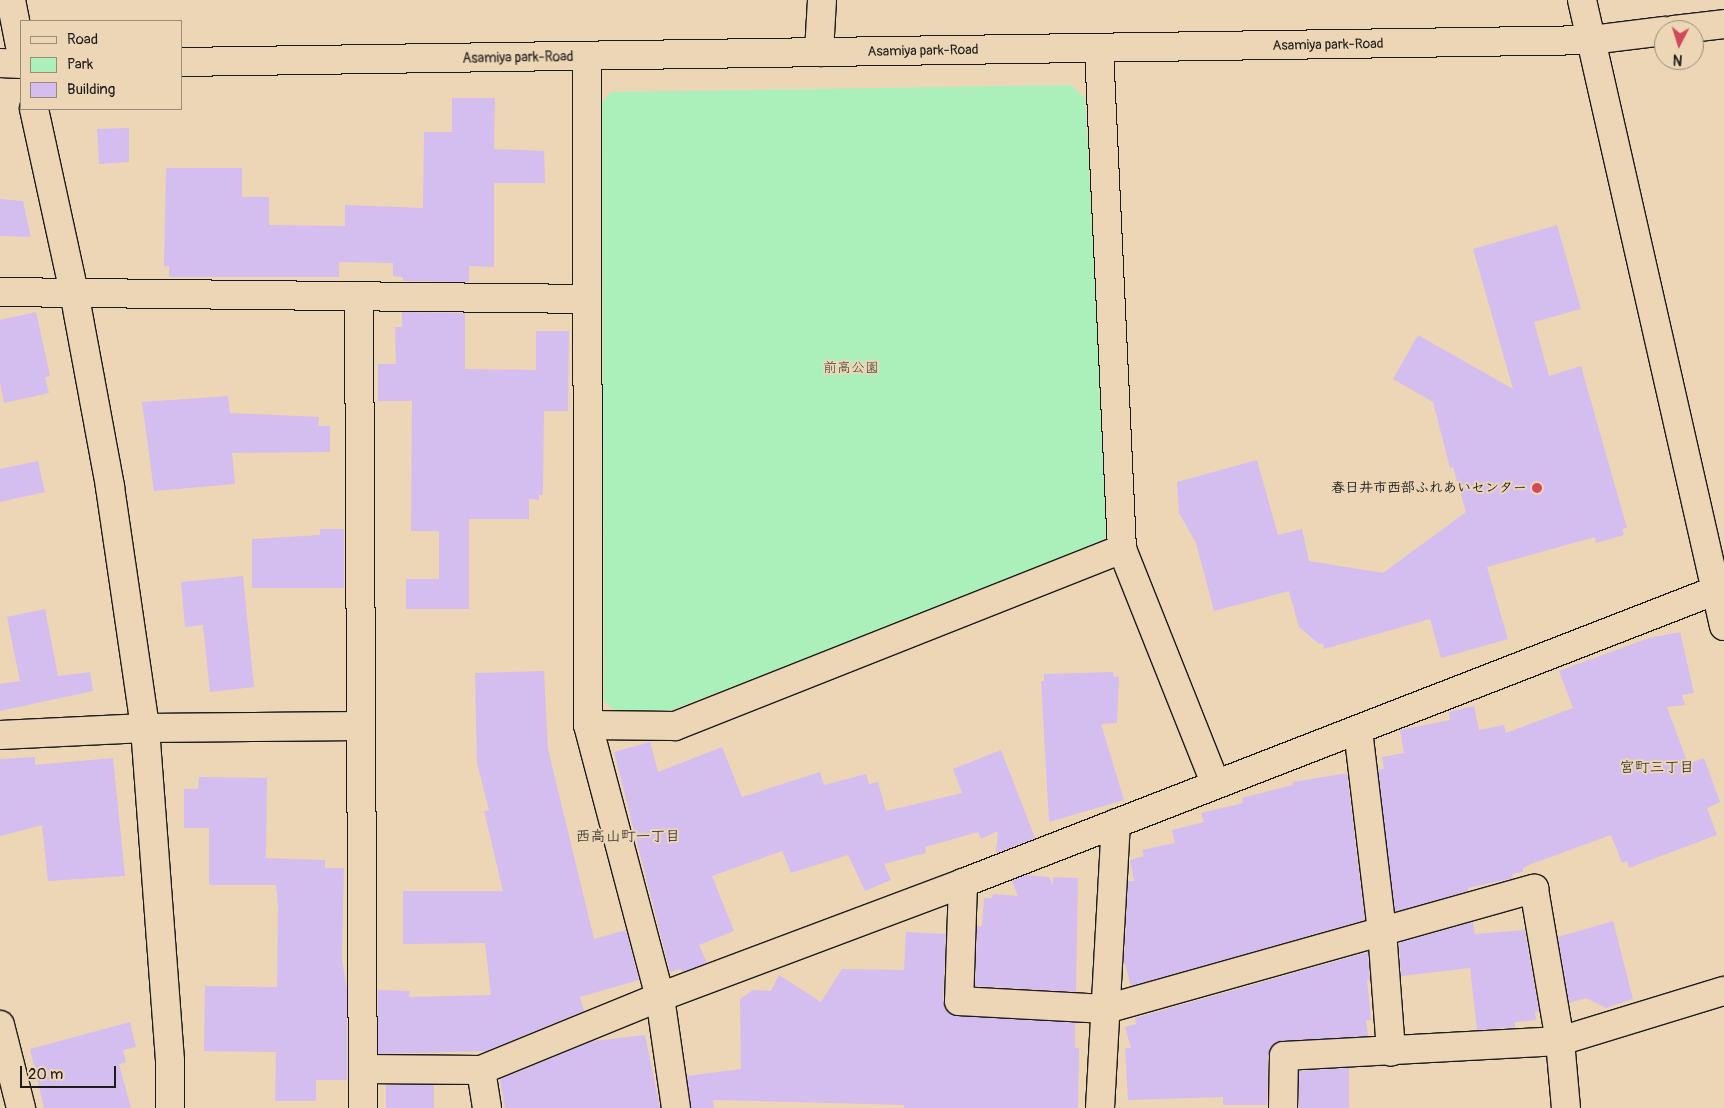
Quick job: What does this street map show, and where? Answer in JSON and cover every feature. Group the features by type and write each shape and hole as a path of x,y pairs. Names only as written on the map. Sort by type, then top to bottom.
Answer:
{"street":[{"path":"11,0 20,46"},
{"path":"820,52 822,0"},
{"path":"1582,0 1720,588 1724,626"},
{"path":"1704,26 1724,24"},
{"name":"Asamiya park-Road","path":"182,62 1592,40 1654,32"},
{"path":"1099,49 1122,549 1215,783"},
{"path":"587,57 588,725 660,997 676,1108"},
{"path":"0,63 20,64"},
{"path":"34,110 74,292 110,487 144,728 170,1060 170,1108"},
{"path":"0,292 359,298 587,299"},
{"path":"359,298 363,1108"},
{"path":"588,725 676,726 1122,549"},
{"path":"363,1069 481,1070 660,997 963,883 1215,783 1358,730 1720,588"},
{"path":"0,735 144,728 361,726"},
{"path":"1358,730 1382,931 1391,1052"},
{"path":"1100,1108 1116,823"},
{"path":"963,883 959,1001 1106,1009 1534,889 1560,1041 1566,1108"},
{"path":"1283,1108 1284,1056 1391,1052 1560,1041 1724,992"},
{"path":"0,1025 22,1108"},
{"path":"481,1070 487,1108"}],"green space":[{"name":"前高公園","path":"1071,85 1085,98 1109,532 1100,546 672,710 614,710 604,701 602,102 611,92"}],"building":[{"path":"452,98 495,98 494,149 544,151 545,183 494,183 494,267 469,266 469,281 464,282 403,281 403,277 393,276 393,263 339,262 339,277 169,277 169,266 164,266 166,168 242,168 242,197 269,197 269,225 345,226 345,205 423,208 424,132 452,132"},
{"path":"129,128 129,162 99,164 97,129"},
{"path":"0,199 23,201 31,237 0,236"},
{"name":"春日井市西部ふれあいセンター","path":"1557,225 1581,309 1534,322 1549,376 1581,366 1627,528 1622,529 1624,535 1596,543 1595,537 1487,567 1508,639 1441,658 1430,619 1324,649 1323,643 1319,644 1299,627 1289,591 1214,611 1196,543 1179,513 1177,482 1257,460 1278,535 1302,529 1309,561 1383,573 1466,512 1453,467 1450,468 1433,402 1393,379 1418,335 1513,389 1473,249"},
{"path":"36,312 50,376 45,377 49,393 4,403 0,383 0,320"},
{"path":"402,312 465,313 465,369 536,370 536,331 569,331 568,411 544,411 543,495 539,495 539,500 529,499 529,519 469,519 469,609 406,609 406,579 439,579 439,531 411,531 412,401 378,401 378,364 396,364 395,327 402,327"},
{"path":"228,396 230,413 319,417 318,426 330,426 330,452 232,453 235,484 154,491 142,402"},
{"path":"38,461 45,492 0,502 0,469"},
{"path":"320,529 344,529 344,588 252,588 252,539 320,535"},
{"path":"243,576 254,687 210,692 203,625 185,627 181,582"},
{"path":"45,609 58,676 90,672 93,691 0,711 0,684 20,681 7,617"},
{"path":"1680,632 1694,693 1682,695 1685,705 1667,707 1688,764 1704,758 1720,802 1707,808 1717,835 1629,868 1627,861 1622,863 1611,835 1531,864 1523,868 1523,872 1512,874 1513,878 1468,888 1468,891 1395,912 1378,769 1384,769 1382,757 1404,753 1400,730 1450,720 1449,712 1474,706 1479,730 1504,725 1506,733 1573,708 1559,671 1649,638"},
{"path":"544,671 548,749 594,939 626,930 639,980 580,997 584,1011 486,1051 378,1054 378,990 410,991 409,997 491,995 485,943 403,944 403,891 503,891 484,811 489,810 477,763 475,673"},
{"path":"1113,672 1114,677 1119,676 1117,723 1101,724 1124,800 1049,822 1041,681 1044,681 1044,674"},
{"path":"650,742 658,772 722,747 742,797 820,772 824,785 866,774 869,784 878,782 886,811 962,793 953,769 1001,750 1035,838 996,853 998,831 981,839 978,832 925,847 926,853 884,864 891,880 865,891 848,855 791,873 782,851 712,876 734,931 699,945 707,963 683,972 681,969 670,972 614,752"},
{"path":"35,757 35,765 113,758 125,876 48,881 42,825 0,836 0,759"},
{"path":"1347,773 1365,920 1131,986 1124,961 1128,881 1134,881 1130,860 1144,856 1142,850 1175,843 1172,830 1204,822 1201,813 1243,803 1242,798 1293,785 1293,782"},
{"path":"199,777 267,778 266,858 325,860 325,868 344,868 342,960 347,990 347,1080 316,1080 316,1101 275,1101 276,1052 204,1051 205,986 277,987 278,907 276,885 209,885 209,828 184,828 184,789 198,789"},
{"path":"1026,875 1049,877 1053,886 1053,877 1078,878 1076,992 975,986 977,926 982,926 984,898 992,898 993,894 1018,896 1012,881"},
{"path":"1613,921 1633,999 1606,1008 1586,998 1569,1003 1558,937"},
{"path":"1473,922 1475,934 1525,930 1539,1011 1535,1012 1536,1020 1515,1022 1515,1027 1477,1030 1470,968 1401,976 1399,943"},
{"path":"906,932 946,934 943,1000 951,1014 1075,1023 1075,1048 1079,1048 1078,1108 904,1108 904,1105 713,1100 714,1108 691,1108 687,1076 741,1069 740,999 753,990 771,991 779,975 821,1002 842,969 904,970"},
{"path":"1368,952 1370,980 1367,980 1371,1020 1366,1020 1368,1036 1275,1043 1268,1056 1267,1105 1223,1105 1223,1097 1128,1100 1125,1048 1131,1048 1125,1027 1136,1024 1135,1018"},
{"path":"130,1022 136,1047 123,1050 126,1062 119,1064 131,1108 44,1108 30,1049"},
{"path":"645,1035 660,1108 505,1108 500,1079 593,1041"},
{"path":"1349,1068 1349,1108 1299,1108 1299,1071"},
{"path":"386,1085 434,1085 434,1108 386,1108"}],"place":[{"name":"春日井市西部ふれあいセンター","path":"1537,488"}],"district":[{"name":"宮町三丁目","path":"1657,768"},
{"name":"西高山町一丁目","path":"628,837"}]}
